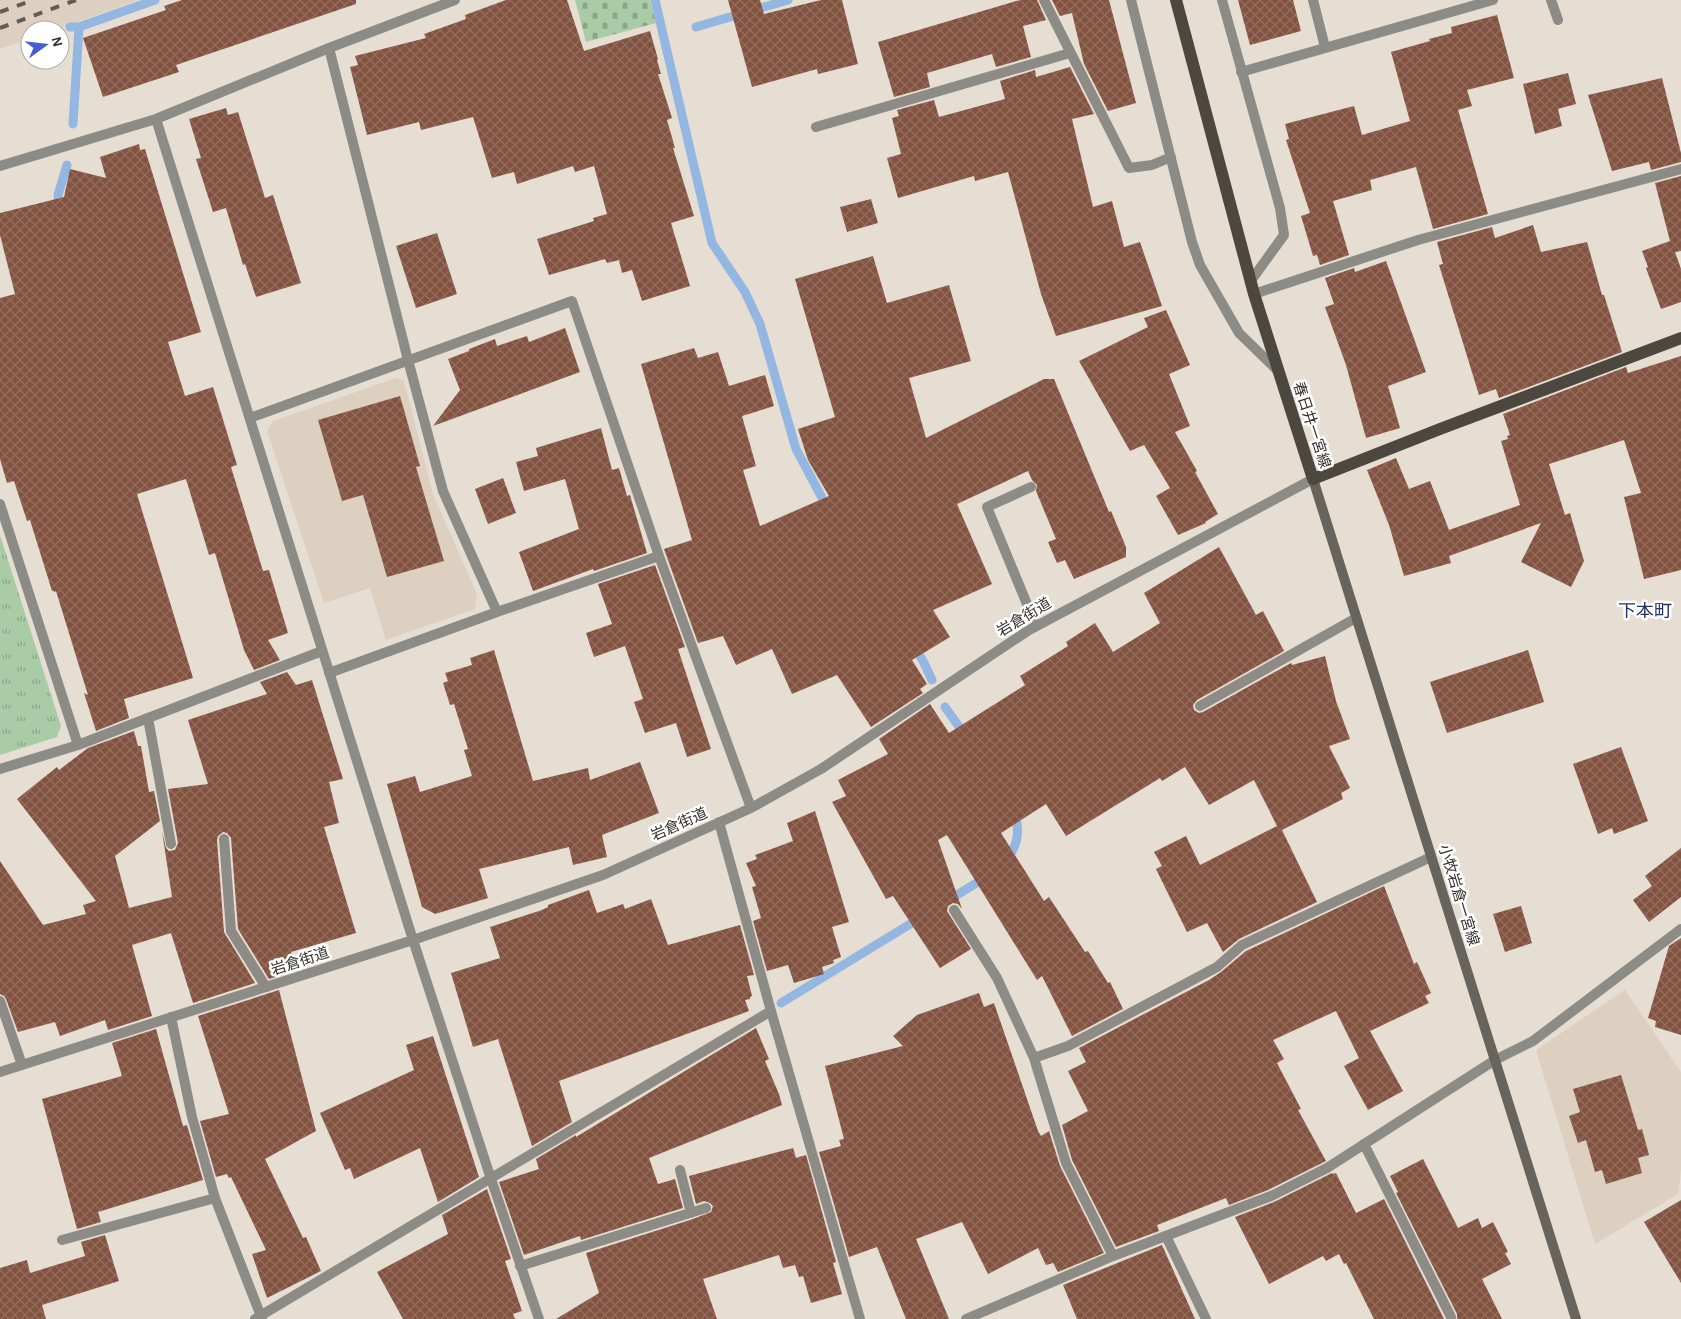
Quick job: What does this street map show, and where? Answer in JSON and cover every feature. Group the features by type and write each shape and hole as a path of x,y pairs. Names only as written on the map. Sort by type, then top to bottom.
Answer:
{"main road":[{"name":"春日井一宮線","path":"1176,0 1252,288 1313,480 1440,429 1681,338"},
{"name":"小牧岩倉一宮線","path":"1313,480 1576,1319"}],"street":[{"path":"0,166 156,119 329,48 455,0"},
{"path":"1044,0 1129,168 1152,166 1171,156"},
{"path":"1131,0 1192,242 1200,265 1239,333 1277,370"},
{"path":"1222,0 1280,208 1284,235 1252,288"},
{"path":"1313,0 1326,47"},
{"path":"1241,72 1493,0"},
{"path":"1550,0 1558,20"},
{"path":"329,48 443,491 497,612"},
{"path":"816,128 1070,53"},
{"path":"156,119 413,940 539,1319"},
{"path":"1252,288 1418,240 1681,169"},
{"path":"250,418 572,301 658,556 750,808"},
{"name":"岩倉街道","path":"0,1072 413,940 602,876 750,808 821,769 1036,626 1313,480"},
{"path":"1031,487 987,507 1036,626"},
{"path":"0,504 78,745"},
{"path":"329,673 658,556"},
{"path":"1200,706 1356,618"},
{"path":"0,769 78,745 322,651"},
{"path":"148,718 170,844"},
{"path":"719,822 771,1011 860,1319"},
{"path":"224,839 231,931 266,987"},
{"path":"1034,1058 1068,1046 1217,967 1242,945 1431,857"},
{"path":"954,910 997,978 1034,1058 1066,1163 1113,1256"},
{"path":"966,1319 1113,1256 1271,1196 1327,1168 1495,1060 1533,1041 1681,929"},
{"path":"0,1001 22,1065"},
{"path":"171,1017 192,1117 215,1198 259,1318 771,1011"},
{"path":"1364,1144 1451,1317"},
{"path":"680,1170 691,1213"},
{"path":"62,1240 215,1198"},
{"path":"520,1266 706,1208"},
{"path":"1166,1236 1206,1319"}],"shaded area":[{"path":"0,0 139,0 70,24 70,20 20,20 20,42 0,49"},
{"path":"396,378 404,381 433,494 477,594 475,609 386,640 370,588 324,603 267,431 273,421"},
{"path":"1625,990 1681,1072 1681,1170 1678,1194 1595,1244 1536,1050"}],"green space":[{"path":"575,0 650,0 656,23 586,42"},
{"path":"0,535 61,726 57,737 0,755"}],"building":[{"path":"182,0 356,0 356,4 176,65 179,72 103,97 83,38 166,10 164,6"},
{"path":"506,0 567,0 584,51 650,31 661,74 658,74 672,118 667,120 675,148 673,148 694,216 671,223 690,286 642,301 632,270 622,273 619,260 607,263 605,259 549,275 537,239 594,221 593,218 607,214 594,166 575,172 573,166 517,184 514,172 492,178 473,117 421,130 419,122 367,135 350,67 358,65 355,56 426,38 424,34 466,19 465,15"},
{"path":"728,0 760,0 764,14 821,0 842,0 858,64 818,74 817,69 752,87"},
{"path":"1020,0 1037,0 1046,20 1023,26 1031,57 996,67 992,54 927,73 930,87 894,97 878,42"},
{"path":"1052,0 1109,0 1136,103 1108,111 1084,64 1072,13 1060,16"},
{"path":"1238,0 1293,0 1301,31 1250,45"},
{"path":"1497,15 1514,78 1467,90 1472,106 1458,110 1488,214 1433,229 1416,167 1370,180 1372,190 1333,201 1349,255 1320,265 1317,255 1313,256 1301,216 1310,213 1286,140 1289,139 1285,124 1354,106 1362,135 1410,121 1391,52 1452,33 1451,27"},
{"path":"1070,67 1094,114 1072,119 1093,207 1112,201 1124,247 1140,242 1162,306 1056,336 1041,294 1008,172 975,181 974,176 898,198 887,158 901,154 892,118 899,116 897,110 934,100 939,117 1005,99 1000,81 1035,70 1036,77"},
{"path":"1568,73 1576,104 1558,109 1562,126 1535,134 1523,84"},
{"path":"1662,78 1681,153 1681,162 1651,170 1649,162 1612,171 1588,95"},
{"path":"226,108 228,115 238,112 265,198 273,195 301,283 256,297 245,264 243,265 226,208 213,212 196,159 201,158 189,119"},
{"path":"139,144 140,150 145,149 201,332 168,342 185,396 213,387 237,465 231,467 263,571 269,570 288,633 268,640 280,660 254,670 244,650 215,553 209,555 186,479 137,494 193,678 124,699 129,718 96,731 84,693 88,695 56,591 52,591 30,520 27,521 14,481 7,483 0,459 0,298 15,294 0,235 0,213 64,197 70,169 106,178 100,157"},
{"path":"1681,176 1681,251 1675,252 1681,269 1681,302 1661,309 1642,251 1670,241 1655,183"},
{"path":"871,199 878,223 847,232 840,207"},
{"path":"1533,225 1541,252 1587,242 1602,295 1604,295 1622,352 1499,398 1496,389 1479,395 1439,265 1443,264 1437,242 1492,227 1495,238"},
{"path":"437,233 457,294 416,308 396,246"},
{"path":"873,256 887,303 949,285 971,361 909,378 926,438 1044,379 1054,379 1109,512 1111,511 1126,547 1126,557 1074,579 1065,560 1057,563 1048,542 1056,539 1036,491 1037,485 1032,480 1028,471 957,504 992,584 933,610 950,637 912,660 927,684 920,689 923,693 871,727 837,675 792,694 772,649 736,665 723,636 698,643 664,549 692,540 641,364 694,348 698,358 718,352 729,386 765,375 774,406 742,416 756,466 743,470 760,526 829,496 808,460 798,429 835,417 795,279"},
{"path":"1386,261 1426,372 1388,386 1400,428 1366,438 1346,365 1325,307 1334,304 1325,278 1354,268 1355,272"},
{"path":"1166,310 1190,365 1169,374 1190,426 1175,432 1218,514 1206,523 1178,535 1156,496 1170,488 1144,445 1130,451 1079,361 1148,327 1144,318"},
{"path":"565,328 580,372 433,426 460,390 448,359 495,339 497,346 527,336 529,342"},
{"path":"1681,356 1681,570 1644,579 1624,497 1641,493 1624,440 1549,464 1565,515 1570,513 1584,561 1571,587 1521,562 1541,523 1449,556 1451,563 1404,576 1389,525 1367,470 1396,458 1409,489 1430,481 1449,530 1520,505 1501,441 1508,439 1507,436 1510,435 1503,414 1626,367 1628,373"},
{"path":"400,396 420,466 416,467 444,561 387,577 363,495 342,501 318,420"},
{"path":"601,428 612,470 619,468 627,496 630,495 647,553 594,571 593,569 533,591 519,552 579,529 565,479 524,491 516,462 538,456 536,448"},
{"path":"503,478 516,513 488,524 475,489"},
{"path":"1219,547 1256,615 1263,611 1284,651 1197,700 1193,705 1194,710 1199,713 1203,712 1291,663 1292,665 1325,656 1336,701 1350,739 1329,746 1350,788 1341,793 1343,799 1282,830 1317,902 1239,939 1223,952 1207,923 1187,932 1156,869 1162,866 1154,852 1186,836 1200,865 1277,826 1254,780 1209,805 1185,767 1162,781 1160,778 1066,836 1046,804 1001,833 1044,901 1049,897 1085,952 1088,951 1108,983 1110,982 1123,1009 1072,1036 1042,976 1037,980 947,835 938,840 962,909 958,904 953,903 948,906 947,911 971,949 940,968 893,896 886,899 832,802 846,796 838,780 888,754 879,739 930,704 949,733 1025,685 1020,676 1068,646 1066,642 1095,623 1113,652 1160,623 1144,593"},
{"path":"655,565 685,647 678,649 711,749 687,757 676,723 645,733 634,702 643,699 625,646 594,657 586,633 612,624 598,584"},
{"path":"494,650 533,781 588,768 590,780 640,762 659,813 602,835 607,857 573,865 569,847 479,869 488,898 435,914 422,907 387,784 415,776 420,792 472,776 464,750 468,749 454,704 450,705 443,683 448,681 445,673 472,665 470,658"},
{"path":"1528,650 1544,702 1447,733 1430,682"},
{"path":"287,672 296,685 312,680 343,779 329,782 339,823 324,827 356,933 291,952 293,958 272,964 276,977 269,979 238,929 231,838 227,833 223,832 218,836 217,840 224,932 255,983 193,1003 171,933 132,945 152,1016 108,1030 105,1020 60,1036 55,1022 18,1032 6,999 0,994 0,861 43,925 86,914 83,905 96,901 17,799 57,767 59,770 88,748 134,731 138,746 141,746 149,792 154,791 160,821 115,856 129,908 172,897 162,831 166,848 169,851 175,850 178,843 168,789 208,784 188,720 267,694 260,682"},
{"path":"1621,747 1648,821 1614,834 1612,828 1598,834 1573,764"},
{"path":"815,811 849,922 832,927 841,957 833,960 834,963 822,967 824,974 794,983 788,965 767,971 753,921 761,918 752,887 756,886 746,863 757,859 755,855 793,841 787,823"},
{"path":"1681,848 1681,897 1649,922 1633,900 1652,886 1645,876"},
{"path":"1384,886 1414,964 1417,962 1431,993 1425,996 1429,1003 1370,1031 1403,1091 1368,1110 1344,1066 1359,1058 1336,1011 1273,1040 1284,1059 1277,1063 1301,1109 1298,1110 1326,1161 1268,1190 1229,1205 1226,1198 1157,1225 1159,1231 1116,1247 1072,1160 1062,1125 1088,1111 1068,1071 1086,1062 1079,1048 1209,980 1246,951"},
{"path":"589,890 597,913 623,904 625,909 651,899 668,945 740,925 754,975 747,976 752,996 750,999 745,1000 749,1011 559,1081 572,1122 532,1146 498,1039 473,1047 451,973 500,958 490,927 542,910 548,907 548,905"},
{"path":"1521,906 1532,943 1505,952 1493,914"},
{"path":"1681,938 1681,1035 1655,1027 1656,1021 1648,1018 1669,946"},
{"path":"279,990 316,1131 265,1159 303,1238 306,1237 321,1271 267,1298 252,1254 266,1250 231,1177 229,1178 227,1174 216,1177 200,1121 229,1114 198,1016"},
{"path":"979,993 984,1007 994,1003 1038,1131 1041,1136 1049,1131 1060,1166 1104,1253 1058,1272 1053,1263 1046,1265 1038,1248 988,1274 962,1222 916,1239 949,1319 906,1319 877,1247 849,1257 819,1152 841,1146 839,1140 844,1139 825,1066 903,1046 893,1036 917,1015"},
{"path":"756,1028 769,1059 765,1061 782,1105 649,1158 658,1184 675,1179 683,1208 581,1240 580,1236 524,1255 499,1182 539,1169 536,1159 576,1135 576,1137"},
{"path":"156,1029 183,1126 187,1125 203,1180 98,1212 101,1222 77,1229 42,1099 122,1076 112,1043"},
{"path":"433,1036 479,1177 438,1202 420,1148 354,1179 350,1168 345,1170 320,1113 414,1070 406,1045"},
{"path":"1621,1075 1638,1130 1642,1129 1649,1155 1638,1158 1642,1173 1606,1184 1602,1170 1595,1172 1586,1140 1578,1143 1569,1116 1580,1112 1573,1089"},
{"path":"793,1148 796,1158 806,1155 836,1262 833,1263 842,1294 811,1303 803,1276 799,1277 795,1265 783,1268 779,1255 703,1279 717,1319 556,1319 599,1293 586,1253 711,1212 713,1206 710,1203 704,1201 696,1204 689,1176"},
{"path":"1423,1159 1458,1228 1478,1218 1482,1228 1493,1222 1508,1252 1505,1253 1511,1264 1482,1279 1502,1319 1457,1319 1457,1314 1396,1193 1398,1192 1390,1176"},
{"path":"1332,1173 1336,1173 1356,1213 1384,1199 1444,1319 1374,1319 1346,1263 1344,1264 1339,1254 1326,1261 1323,1256 1269,1284 1235,1217 1274,1202"},
{"path":"487,1189 511,1259 505,1261 522,1311 513,1314 515,1319 403,1319 377,1272 448,1234 442,1215"},
{"path":"1681,1200 1681,1283 1644,1222"},
{"path":"105,1235 119,1281 42,1305 46,1319 0,1319 0,1268 27,1260 30,1273 85,1256 81,1242"},
{"path":"1162,1245 1195,1319 1077,1319 1063,1285"}],"waterway":[{"path":"79,27 155,0"},
{"path":"655,0 712,243 745,292 760,324 796,449 828,509"},
{"path":"696,27 788,0"},
{"path":"70,27 79,27 73,124"},
{"path":"59,208 58,195 67,165"},
{"path":"914,646 932,680"},
{"path":"945,707 965,735"},
{"path":"1006,862 1017,839 1015,813"},
{"path":"949,900 986,877"},
{"path":"781,1003 920,918"}],"railway":[{"path":"0,12 33,0"},
{"path":"0,28 76,0"}],"district":[{"name":"下本町","path":"1645,611"}]}
